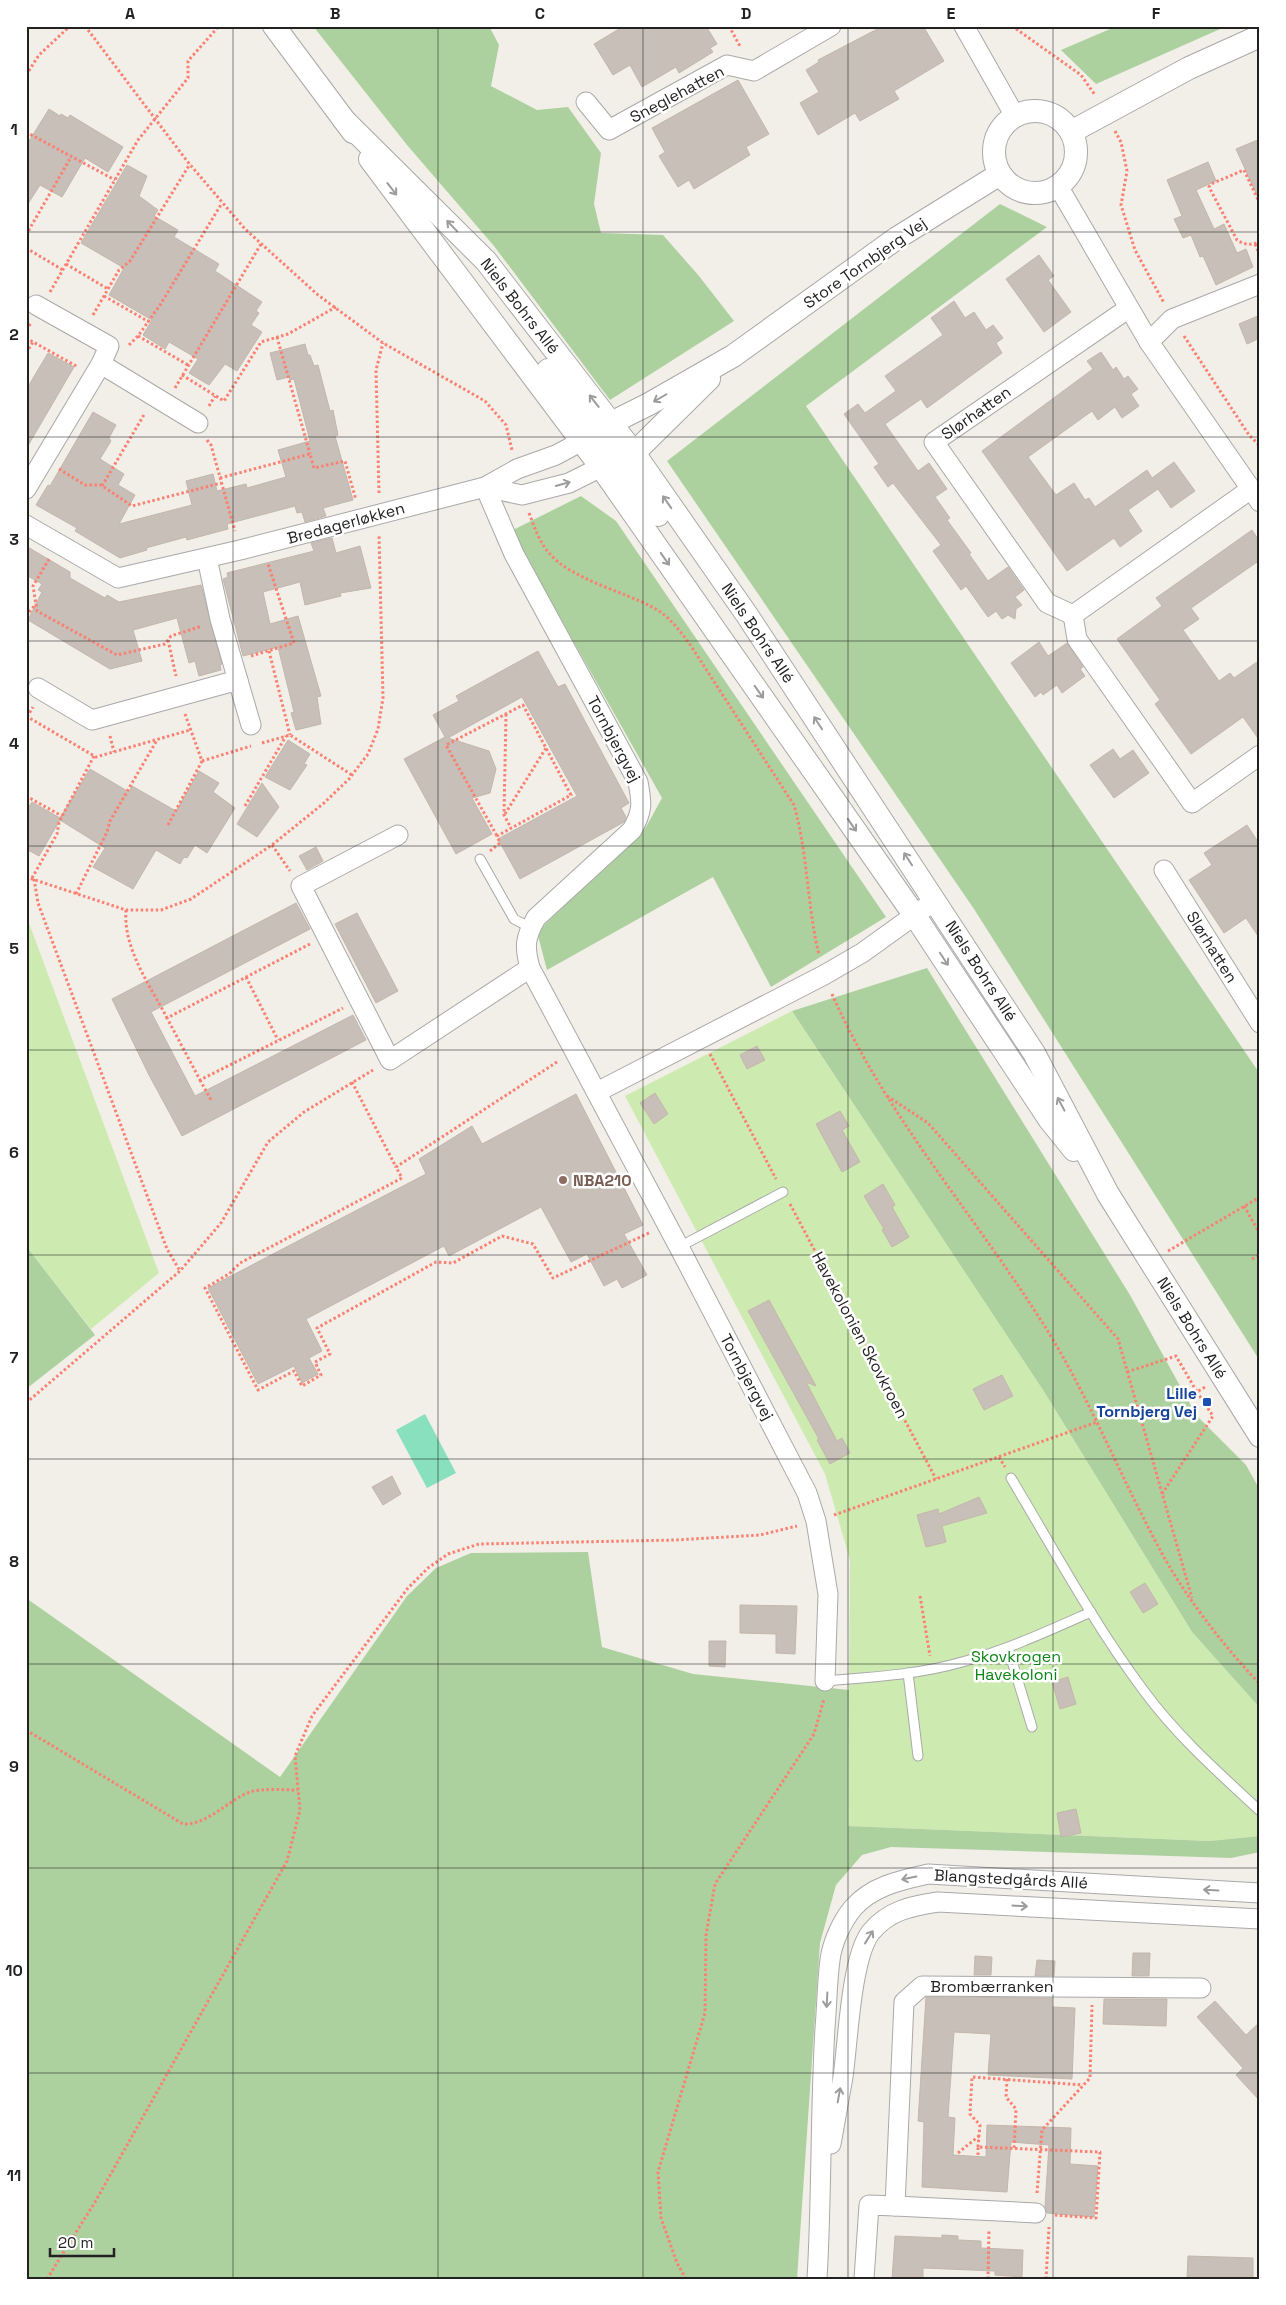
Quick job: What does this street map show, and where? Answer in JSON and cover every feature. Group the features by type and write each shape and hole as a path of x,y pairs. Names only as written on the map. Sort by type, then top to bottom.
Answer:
{"street":[{"name":"Niels Bohrs Allé","path":"274,26 344,120 382,176 469,288 596,432 715,595 747,615 1034,1053 1108,1194 1260,1436"},
{"name":"Sneglehatten","path":"586,102 609,130 727,66 754,71 831,26"},
{"path":"964,26 1015,116"},
{"path":"1071,132 1106,111 1189,68 1260,36"},
{"path":"1030,111 1046,112 1061,119 1071,132 1076,146 1075,161 1069,176 1058,186 1043,192 1027,192 1012,186 1000,174 995,162 994,148 997,136 1004,124 1015,116 1030,111"},
{"name":"Niels Bohrs Allé","path":"344,120 486,261 596,432"},
{"name":"Store Tornbjerg Vej","path":"596,432 733,356 897,238 1000,174"},
{"path":"1058,186 1149,342 1255,496 1073,615 1077,639 1192,803 1260,755"},
{"path":"1149,342 1172,319 1260,284"},
{"path":"26,490 43,460 108,368 109,346 83,334 38,307"},
{"name":"Slørhatten","path":"1073,615 1047,603 934,442 1129,308"},
{"name":"Store Tornbjerg Vej","path":"618,460 733,356"},
{"path":"108,368 198,423"},
{"path":"596,432 618,460"},
{"name":"Bredagerløkken","path":"26,525 118,578 262,545 485,487 517,469 556,455 596,432"},
{"name":"Niels Bohrs Allé","path":"618,460 1049,1119 1108,1194"},
{"name":"Bredagerløkken","path":"485,487 522,495 569,483 618,460"},
{"name":"Tornbjergvej","path":"485,487 514,554 638,782 642,800 641,814 632,830 536,918 527,934 525,949 530,968 679,1247 807,1493 816,1521 828,1594 825,1681"},
{"path":"207,558 220,620 234,662 251,725"},
{"path":"38,688 92,720 238,680"},
{"path":"398,835 301,886 390,1060 530,968"},
{"name":"Slørhatten","path":"1164,870 1260,1023"},
{"path":"597,1092 824,975 916,916 934,899"},
{"name":"Blangstedgårds Allé","path":"817,2279 822,2195 822,2081 830,1958 841,1927 854,1908 870,1894 895,1881 928,1874 1260,1893"},
{"name":"Blangstedgårds Allé","path":"822,2195 842,2078 858,1957 870,1933 886,1917 909,1906 938,1902 1260,1919"},
{"name":"Brombærranken","path":"895,2206 904,2002 922,1986 1200,1988"},
{"path":"864,2279 869,2205 1042,2214"}],"lane":[{"path":"480,859 514,918 530,928"},
{"path":"679,1247 783,1192"},
{"path":"1011,1478 1091,1612 1145,1692 1193,1748 1260,1812"},
{"path":"825,1681 908,1673 960,1663 1008,1648 1091,1612"},
{"path":"1008,1648 1032,1727"},
{"path":"908,1673 918,1756"}],"path":[{"path":"26,74 39,55 70,26"},
{"path":"85,26 190,164 245,229 336,307 383,343 485,401 506,425 517,469"},
{"path":"38,307 66,264 138,140 188,78 188,61 219,26"},
{"path":"1012,26 1081,75 1106,111 1121,142 1127,172 1121,205 1135,250 1172,319 1249,435 1260,446"},
{"path":"26,132 114,180"},
{"path":"26,235 71,157"},
{"path":"83,334 119,270 130,260 190,164"},
{"path":"1260,204 1244,170 1211,184 1209,187 1237,240 1243,244 1255,244 1260,241"},
{"path":"26,338 86,371 108,368 149,322 222,202"},
{"path":"102,486 160,400 182,375 261,244"},
{"path":"1255,244 1260,255"},
{"path":"26,248 62,270"},
{"path":"66,264 108,289"},
{"path":"104,296 149,322"},
{"path":"182,375 224,401 261,342 288,334 336,307"},
{"path":"138,336 188,365"},
{"path":"277,338 314,468 345,461 370,516"},
{"path":"26,353 32,342"},
{"path":"26,877 126,910 161,910 191,899 272,845 324,803 349,779 368,754 378,728 383,698 370,516 376,370 383,343"},
{"path":"198,423 198,434 211,445 240,550"},
{"path":"43,460 85,485 102,486 132,506 310,454"},
{"path":"522,495 539,539 550,555 569,569 656,609 672,621 689,643 794,805 802,834 814,936 824,975 848,1028 886,1095 1052,1338 1098,1422 1158,1548 1193,1601 1237,1660 1260,1684"},
{"path":"58,544 33,586 37,611 117,655 165,644 171,636 220,620"},
{"path":"234,662 294,643 262,545"},
{"path":"26,616 36,604"},
{"path":"168,640 180,696"},
{"path":"245,806 288,735 269,650"},
{"path":"480,859 500,843 446,746 523,705 572,795 497,836"},
{"path":"506,714 504,815 511,828"},
{"path":"26,716 96,757 190,730"},
{"path":"76,894 107,832 110,821 157,740"},
{"path":"504,815 546,748"},
{"path":"94,756 62,816 57,834 33,879 38,903 167,1249 180,1271"},
{"path":"168,825 202,761"},
{"path":"26,796 62,816"},
{"path":"272,845 301,886"},
{"path":"126,910 125,924 135,957 211,1100"},
{"path":"167,1018 326,936"},
{"path":"246,977 278,1040"},
{"path":"200,1080 359,999"},
{"name":"Havekolonien Skovkroen","path":"701,1038 936,1479"},
{"path":"396,1167 574,1050"},
{"path":"26,1403 180,1271 221,1223 268,1142 304,1112 390,1060"},
{"path":"352,1082 402,1178 240,1263 228,1274 205,1288 258,1390 294,1371 302,1386 321,1375 315,1362 330,1354 317,1328 436,1262 453,1263 502,1236 533,1244 553,1278 667,1225"},
{"path":"886,1095 928,1123 1118,1339 1193,1601"},
{"path":"1163,1244 1168,1251 1260,1197"},
{"path":"1244,1206 1260,1234"},
{"path":"1252,1259 1260,1254"},
{"path":"1127,1372 1176,1356 1213,1416 1162,1494"},
{"path":"1197,1392 1224,1378"},
{"path":"47,2279 95,2202 287,1861 300,1810 295,1756 312,1716 408,1588 428,1568 448,1554 479,1544 675,1540 760,1535 816,1521 1098,1422"},
{"path":"920,1596 932,1668"},
{"path":"686,2279 677,2263 661,2218 658,2172 705,2013 706,1935 715,1884 814,1734 824,1705 825,1681"},
{"path":"26,1730 183,1824 192,1824 202,1820 252,1791 298,1790"},
{"path":"1046,2279 1042,2214 1042,2130 1090,2078 1093,1987"},
{"path":"978,2155 980,2125 970,2114 972,2077 1083,2085"},
{"path":"1007,2079 1006,2097 1016,2109 1014,2149"},
{"path":"958,2153 979,2136"},
{"path":"978,2147 1100,2152 1096,2218 1042,2214"},
{"path":"988,2279 990,2211"}],"green space":[{"path":"313,26 489,26 499,45 491,86 537,110 568,107 601,153 594,204 601,233 663,235 699,276 734,321 610,400 494,246 407,145"},
{"path":"1117,26 1227,26 1096,84 1061,50"},
{"path":"1000,204 1047,227 806,406 1260,1074 1260,1361 974,909 667,461"},
{"path":"581,496 616,521 886,917 771,987 713,877 547,970 537,932 646,827 662,798 511,531"},
{"path":"26,915 159,1273 91,1329 26,1246"},
{"path":"927,968 1130,1295 1196,1415 1246,1465 1260,1490 1260,1708 1192,1632 1043,1390 792,1011"},
{"name":"Skovkrogen Havekoloni","path":"792,1011 1043,1390 1192,1632 1260,1708 1260,1836 1209,1841 848,1826 850,1560 825,1474 625,1096"},
{"path":"26,1246 95,1335 26,1389"},
{"path":"425,1414 456,1473 427,1488 396,1430"},
{"path":"588,1552 602,1647 693,1674 849,1690 848,1826 1209,1841 1260,1836 1260,1852 1231,1858 891,1847 862,1855 836,1885 820,1943 797,2279 26,2279 26,1598 280,1777 407,1596 436,1568 471,1553"}],"building":[{"path":"624,26 706,26 717,44 710,48 713,52 679,73 676,67 642,87 630,65 613,75 594,44"},
{"path":"883,26 923,26 944,61 894,91 899,99 860,121 855,113 818,135 800,103 819,92 806,70 819,62 818,60"},
{"path":"738,80 769,134 746,147 750,155 694,189 689,180 678,187 659,156 665,152 652,128"},
{"path":"49,109 60,116 61,114 68,118 70,115 123,147 108,172 85,158 62,197 40,185 26,207 26,146"},
{"path":"1260,139 1260,202 1236,149"},
{"path":"1208,162 1216,181 1196,190 1214,229 1224,224 1237,253 1246,249 1253,267 1216,285 1203,256 1200,257 1191,235 1183,238 1174,219 1182,216 1167,180"},
{"path":"127,165 147,176 139,196 158,210 154,216 178,230 174,237 219,264 215,271 262,302 256,311 259,313 251,325 262,332 237,371 225,364 209,385 189,373 198,359 169,342 165,349 143,335 152,320 109,295 124,268 81,243"},
{"path":"1039,255 1054,276 1048,280 1071,312 1044,332 1006,279"},
{"path":"954,301 965,318 974,312 986,330 993,325 1003,338 996,343 1002,353 927,408 921,399 885,424 918,471 929,463 947,489 935,497 950,518 947,520 971,553 969,554 988,581 1008,567 1024,590 1015,597 1022,605 1016,609 1015,619 1008,615 1002,619 996,611 988,617 966,586 961,590 933,551 941,545 893,483 888,487 874,467 879,464 844,414 858,404 865,413 896,391 885,376 943,335 931,318"},
{"path":"1260,315 1260,338 1247,344 1239,324"},
{"path":"305,344 314,366 318,365 330,411 333,410 338,435 335,436 353,500 323,508 326,516 305,522 302,512 297,513 295,506 227,524 228,529 187,540 186,537 146,548 147,550 120,558 75,531 77,528 36,505 48,485 50,486 93,412 116,425 109,438 111,441 100,459 124,474 118,485 135,495 119,524 192,505 186,481 213,474 217,491 246,484 247,488 286,477 278,450 310,441 294,379 290,380 289,377 277,380 270,353"},
{"path":"1101,352 1113,370 1116,367 1124,379 1128,376 1138,389 1131,394 1139,406 1122,418 1115,407 1098,420 1092,411 1028,457 1056,495 1074,483 1085,500 1089,498 1095,507 1147,470 1152,478 1174,462 1195,491 1171,508 1158,489 1128,510 1142,531 1120,547 1114,538 1067,571 982,451 1093,369 1087,361"},
{"path":"48,353 74,367 26,449 26,390"},
{"path":"1252,530 1260,542 1260,560 1191,608 1199,619 1183,630 1219,681 1230,673 1234,678 1260,660 1260,741 1243,717 1191,754 1155,704 1160,700 1117,639 1162,606 1156,598"},
{"path":"332,538 336,553 360,546 371,588 340,593 341,596 305,605 300,582 263,592 270,624 298,616 321,696 317,697 321,724 296,730 291,713 294,712 278,647 243,656 223,579 228,577 227,573 314,551 311,543"},
{"path":"26,546 70,572 70,578 105,598 107,595 119,602 201,585 222,664 220,665 221,670 199,676 195,661 189,663 177,618 133,630 142,661 110,669 28,620 42,592 38,590 42,584 26,575"},
{"path":"1039,642 1048,656 1067,643 1083,667 1080,669 1085,676 1062,693 1057,685 1043,695 1041,692 1035,697 1011,663"},
{"path":"538,651 558,687 565,684 629,803 621,808 626,817 624,822 520,879 498,839 577,796 522,697 448,738 489,751 496,769 490,793 472,798 492,834 456,854 404,759 445,737 433,715 459,701 456,696"},
{"path":"288,740 310,754 304,764 307,765 290,790 265,777"},
{"path":"1113,749 1120,759 1133,750 1149,773 1114,798 1090,765"},
{"path":"90,769 129,792 132,786 176,811 199,771 219,783 213,792 235,808 207,853 195,845 187,858 184,857 180,864 156,850 133,889 93,867 105,848 60,820 39,856 26,849 26,811 32,802 60,818"},
{"path":"262,783 279,807 257,837 237,824"},
{"path":"1247,825 1260,845 1260,939 1246,918 1224,933 1189,880 1212,865 1204,853"},
{"path":"316,847 323,861 307,870 299,856"},
{"path":"296,903 310,929 151,1012 195,1096 353,1015 366,1040 182,1136 149,1075 112,999"},
{"path":"357,913 398,991 376,1003 335,924"},
{"path":"757,1046 765,1060 747,1069 740,1055"},
{"path":"655,1093 668,1114 654,1124 640,1103"},
{"path":"576,1094 643,1225 624,1234 647,1275 622,1288 617,1279 604,1286 587,1254 571,1262 541,1207 449,1256 444,1246 306,1319 322,1351 309,1358 318,1374 302,1383 294,1366 258,1384 208,1288 426,1174 419,1159 472,1126 482,1144"},
{"path":"840,1111 849,1126 842,1130 860,1162 842,1172 816,1124"},
{"path":"883,1184 895,1205 892,1207 909,1237 892,1247 882,1230 884,1229 864,1196"},
{"path":"769,1300 816,1386 806,1382 837,1441 842,1438 850,1453 830,1464 817,1440 819,1439 748,1311"},
{"path":"1002,1375 1013,1396 984,1410 973,1389"},
{"path":"392,1476 401,1494 383,1505 372,1487"},
{"path":"979,1497 987,1513 942,1526 946,1542 926,1547 917,1515 938,1509 939,1514"},
{"path":"1145,1583 1158,1604 1143,1613 1130,1592"},
{"path":"740,1605 797,1606 795,1654 776,1653 776,1634 740,1633"},
{"path":"709,1641 726,1641 725,1667 709,1666"},
{"path":"1068,1677 1076,1704 1060,1709 1052,1682"},
{"path":"1076,1809 1081,1833 1061,1837 1057,1813"},
{"path":"1133,1953 1150,1953 1149,1976 1132,1976"},
{"path":"975,1956 992,1957 991,1975 974,1975"},
{"path":"1037,1960 1055,1961 1054,1976 1035,1976"},
{"path":"926,1997 1052,1998 1052,2007 1075,2008 1072,2079 988,2075 991,2034 954,2032 948,2117 955,2118 953,2155 986,2157 987,2125 1071,2128 1070,2164 1098,2166 1094,2217 1047,2213 1045,2206 1049,2145 1011,2142 1007,2192 922,2187 924,2122 918,2121"},
{"path":"1104,1999 1167,1999 1166,2026 1103,2024"},
{"path":"1215,2001 1246,2035 1260,2022 1260,2101 1236,2075 1243,2068 1197,2017"},
{"path":"942,2235 958,2236 958,2240 981,2241 981,2248 1023,2250 1022,2277 995,2275 995,2271 923,2268 923,2279 892,2279 895,2236 942,2238"},
{"path":"1188,2256 1253,2258 1253,2279 1187,2279"}],"place":[{"name":"NBA210","path":"563,1180"},
{"name":"Lille Tornbjerg Vej","path":"1207,1402"}]}
